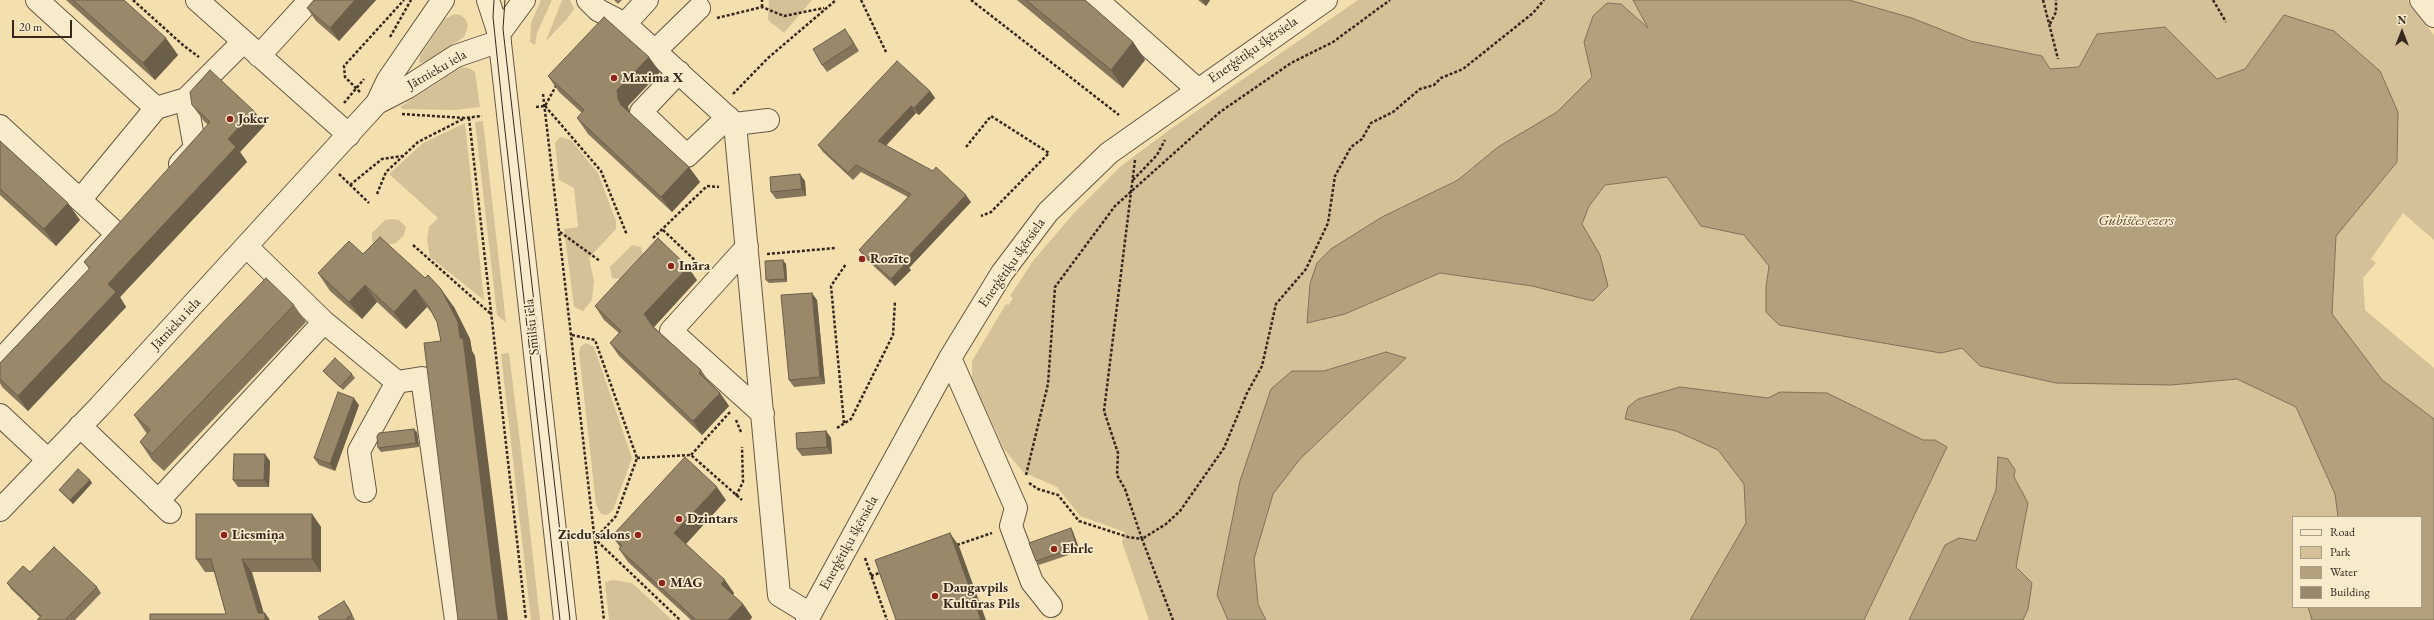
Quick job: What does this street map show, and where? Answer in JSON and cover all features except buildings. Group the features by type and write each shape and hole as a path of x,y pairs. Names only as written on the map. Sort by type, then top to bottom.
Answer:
{"street":[{"path":"37,0 156,108"},
{"path":"197,0 349,134"},
{"path":"80,200 156,108 186,99 251,49 310,0"},
{"name":"Jātnieku iela","path":"0,510 247,247 349,134 371,100 388,80 443,0"},
{"name":"Smilšu iela","path":"488,0 500,38 565,620"},
{"path":"500,38 524,0"},
{"path":"625,24 647,0"},
{"path":"1097,0 1197,89"},
{"name":"Enerģētiķu šķērsiela","path":"809,617 950,358 1002,273 1048,212 1109,153 1197,89 1326,0"},
{"path":"2421,0 2434,16"},
{"path":"593,5 625,24 727,116 756,251 763,414 779,595 809,617"},
{"path":"655,51 704,14"},
{"name":"Jātnieku iela","path":"371,100 408,87 456,56 500,38"},
{"path":"679,72 641,112 687,156 727,116"},
{"path":"169,177 195,148 186,99"},
{"path":"727,116 768,120"},
{"path":"0,126 117,234"},
{"path":"0,361 133,217"},
{"path":"247,247 324,322 397,382 422,378 456,620"},
{"path":"756,251 717,281 671,331 763,414"},
{"path":"80,426 164,507 324,322"},
{"path":"950,358 1016,508 1011,526 1032,582 1051,606"},
{"path":"365,491 359,451 397,382"},
{"path":"0,415 47,459"}],"path":[{"path":"133,0 184,46 201,58"},
{"path":"371,100 345,77 344,66 404,0"},
{"path":"762,0 762,7"},
{"path":"727,116 768,58 824,8 836,0"},
{"path":"861,0 886,52"},
{"path":"971,0 1119,115"},
{"path":"1025,480 1048,384 1055,287 1114,206 1220,112 1290,63 1333,42 1390,0"},
{"path":"1079,521 1128,537 1142,539 1166,524 1180,511 1224,448 1247,393 1262,366 1276,304 1306,270 1328,223 1336,176 1351,147 1362,139 1371,123 1393,112 1420,89 1434,85 1442,78 1463,68 1533,13 1544,0"},
{"path":"2043,0 2058,60"},
{"path":"2050,24 2056,12 2056,0"},
{"path":"2213,0 2226,22"},
{"path":"704,14 762,7 784,16 824,8"},
{"path":"545,106 552,90 562,79"},
{"path":"543,94 604,620"},
{"path":"536,107 545,106"},
{"path":"545,106 602,171 627,235"},
{"path":"400,114 465,118 482,116"},
{"path":"966,147 991,116 1049,153 991,212 981,216"},
{"path":"377,194 386,172 418,142 465,118"},
{"path":"469,118 526,620"},
{"path":"1142,128 1134,169 1104,412 1118,453 1117,475 1125,490 1173,620"},
{"path":"350,185 382,159 403,156"},
{"path":"334,169 369,204"},
{"path":"653,238 707,186 742,190"},
{"path":"663,230 717,281"},
{"path":"560,231 600,261"},
{"path":"413,245 491,314"},
{"path":"756,251 836,248"},
{"path":"844,423 831,286 846,264"},
{"path":"837,428 851,419 893,335 896,301"},
{"path":"572,335 595,340 637,458 616,516 595,539"},
{"path":"637,458 691,455 732,410 742,437"},
{"path":"736,496 743,482 742,443"},
{"path":"691,455 742,500"},
{"path":"952,547 1011,526"},
{"path":"856,531 887,620"},
{"path":"595,539 680,620"},
{"path":"871,576 886,570"}],"green space":[{"path":"541,0 552,0 537,33 535,45 530,42 531,23"},
{"path":"562,0 570,0 574,9 567,19 546,41"},
{"path":"769,0 812,0 784,33 768,20"},
{"path":"1358,0 2407,0 2434,35 2434,240 2403,213 2371,259 2376,263 2363,278 2365,310 2434,368 2434,620 1149,620 1122,542 1125,532 1080,516 1057,487 1023,472 1004,449 972,379 972,361 1006,304 1009,305 1013,298 1010,296 1033,261 1074,213 1121,166 1172,128","holes":["2042,56 2050,69 2079,67 2009,100","1619,162 1666,177 1605,185 1528,227 1543,283 1532,286 1440,273 1346,314"]},
{"path":"454,14 461,15 466,20 468,26 464,37 426,62 419,63 420,56 445,19"},
{"path":"462,67 469,68 475,72 480,107 456,110 403,109 400,107"},
{"path":"483,121 506,323 497,315 475,122"},
{"path":"465,123 484,300 430,257 427,240 429,227 438,218 389,174 423,143"},
{"path":"560,137 571,140 598,173 616,221 616,229 589,258 594,281 592,300 583,311 574,307 564,229 578,227 574,188 559,180 555,143"},
{"path":"385,220 399,220 406,227 404,235 396,243 376,247 372,241 372,233"},
{"path":"632,245 641,247 643,256 621,279 612,278 610,267"},
{"path":"586,343 594,347 632,458 613,510 607,515 601,514 596,504 579,352 581,346"},
{"path":"509,353 540,620 531,620 501,354"},
{"path":"613,580 632,583 672,620 609,620 605,582"}],"water":[{"name":"Gubiščes ezers","path":"1633,0 1849,0 1912,18 1970,41 2042,56 2050,69 2079,67 2097,34 2165,27 2217,79 2245,69 2284,15 2334,31 2380,71 2398,112 2397,162 2336,236 2332,314 2382,380 2434,419 2434,620 2312,620 2308,608 2422,608 2422,516 2338,516 2335,494 2296,407 2237,379 2171,385 2056,383 1980,366 1962,348 1941,353 1779,325 1766,312 1766,287 1769,266 1744,235 1701,226 1667,177 1605,185 1589,206 1582,224 1600,255 1608,286 1593,301 1532,286 1440,273 1345,314 1307,323 1310,284 1317,263 1331,249 1382,217 1458,180 1498,147 1557,112 1592,77 1584,42 1593,16 1607,3 1621,4 1648,28"},
{"path":"1386,352 1406,358 1300,459 1273,494 1254,559 1258,604 1266,620 1228,620 1217,595 1240,481 1271,389 1292,371 1324,371"},
{"path":"1680,387 1768,398 1780,392 1827,393 1923,440 1935,440 1947,447 1864,620 1690,620 1746,523 1744,484 1718,450 1676,431 1625,419 1628,407 1638,399"},
{"path":"1998,457 2008,459 2015,470 2014,477 2028,503 2016,567 2032,583 2028,609 2023,620 1909,620 1945,545 1959,538 1976,541 1996,490"}],"tram line":[{"path":"494,0 493,17 503,113 560,620"},
{"path":"505,0 503,29 570,620"}],"place":[{"name":"Maxima X","path":"614,78"},
{"name":"Joker","path":"230,119"},
{"name":"Rozīte","path":"862,259"},
{"name":"Ināra","path":"671,266"},
{"name":"Dzintars","path":"679,519"},
{"name":"Liesmiņa","path":"224,535"},
{"name":"Ziedu salons","path":"638,535"},
{"name":"Ehrle","path":"1054,549"},
{"name":"MAG","path":"662,583"},
{"name":"Daugavpils Kultūras Pils","path":"935,596"}]}
